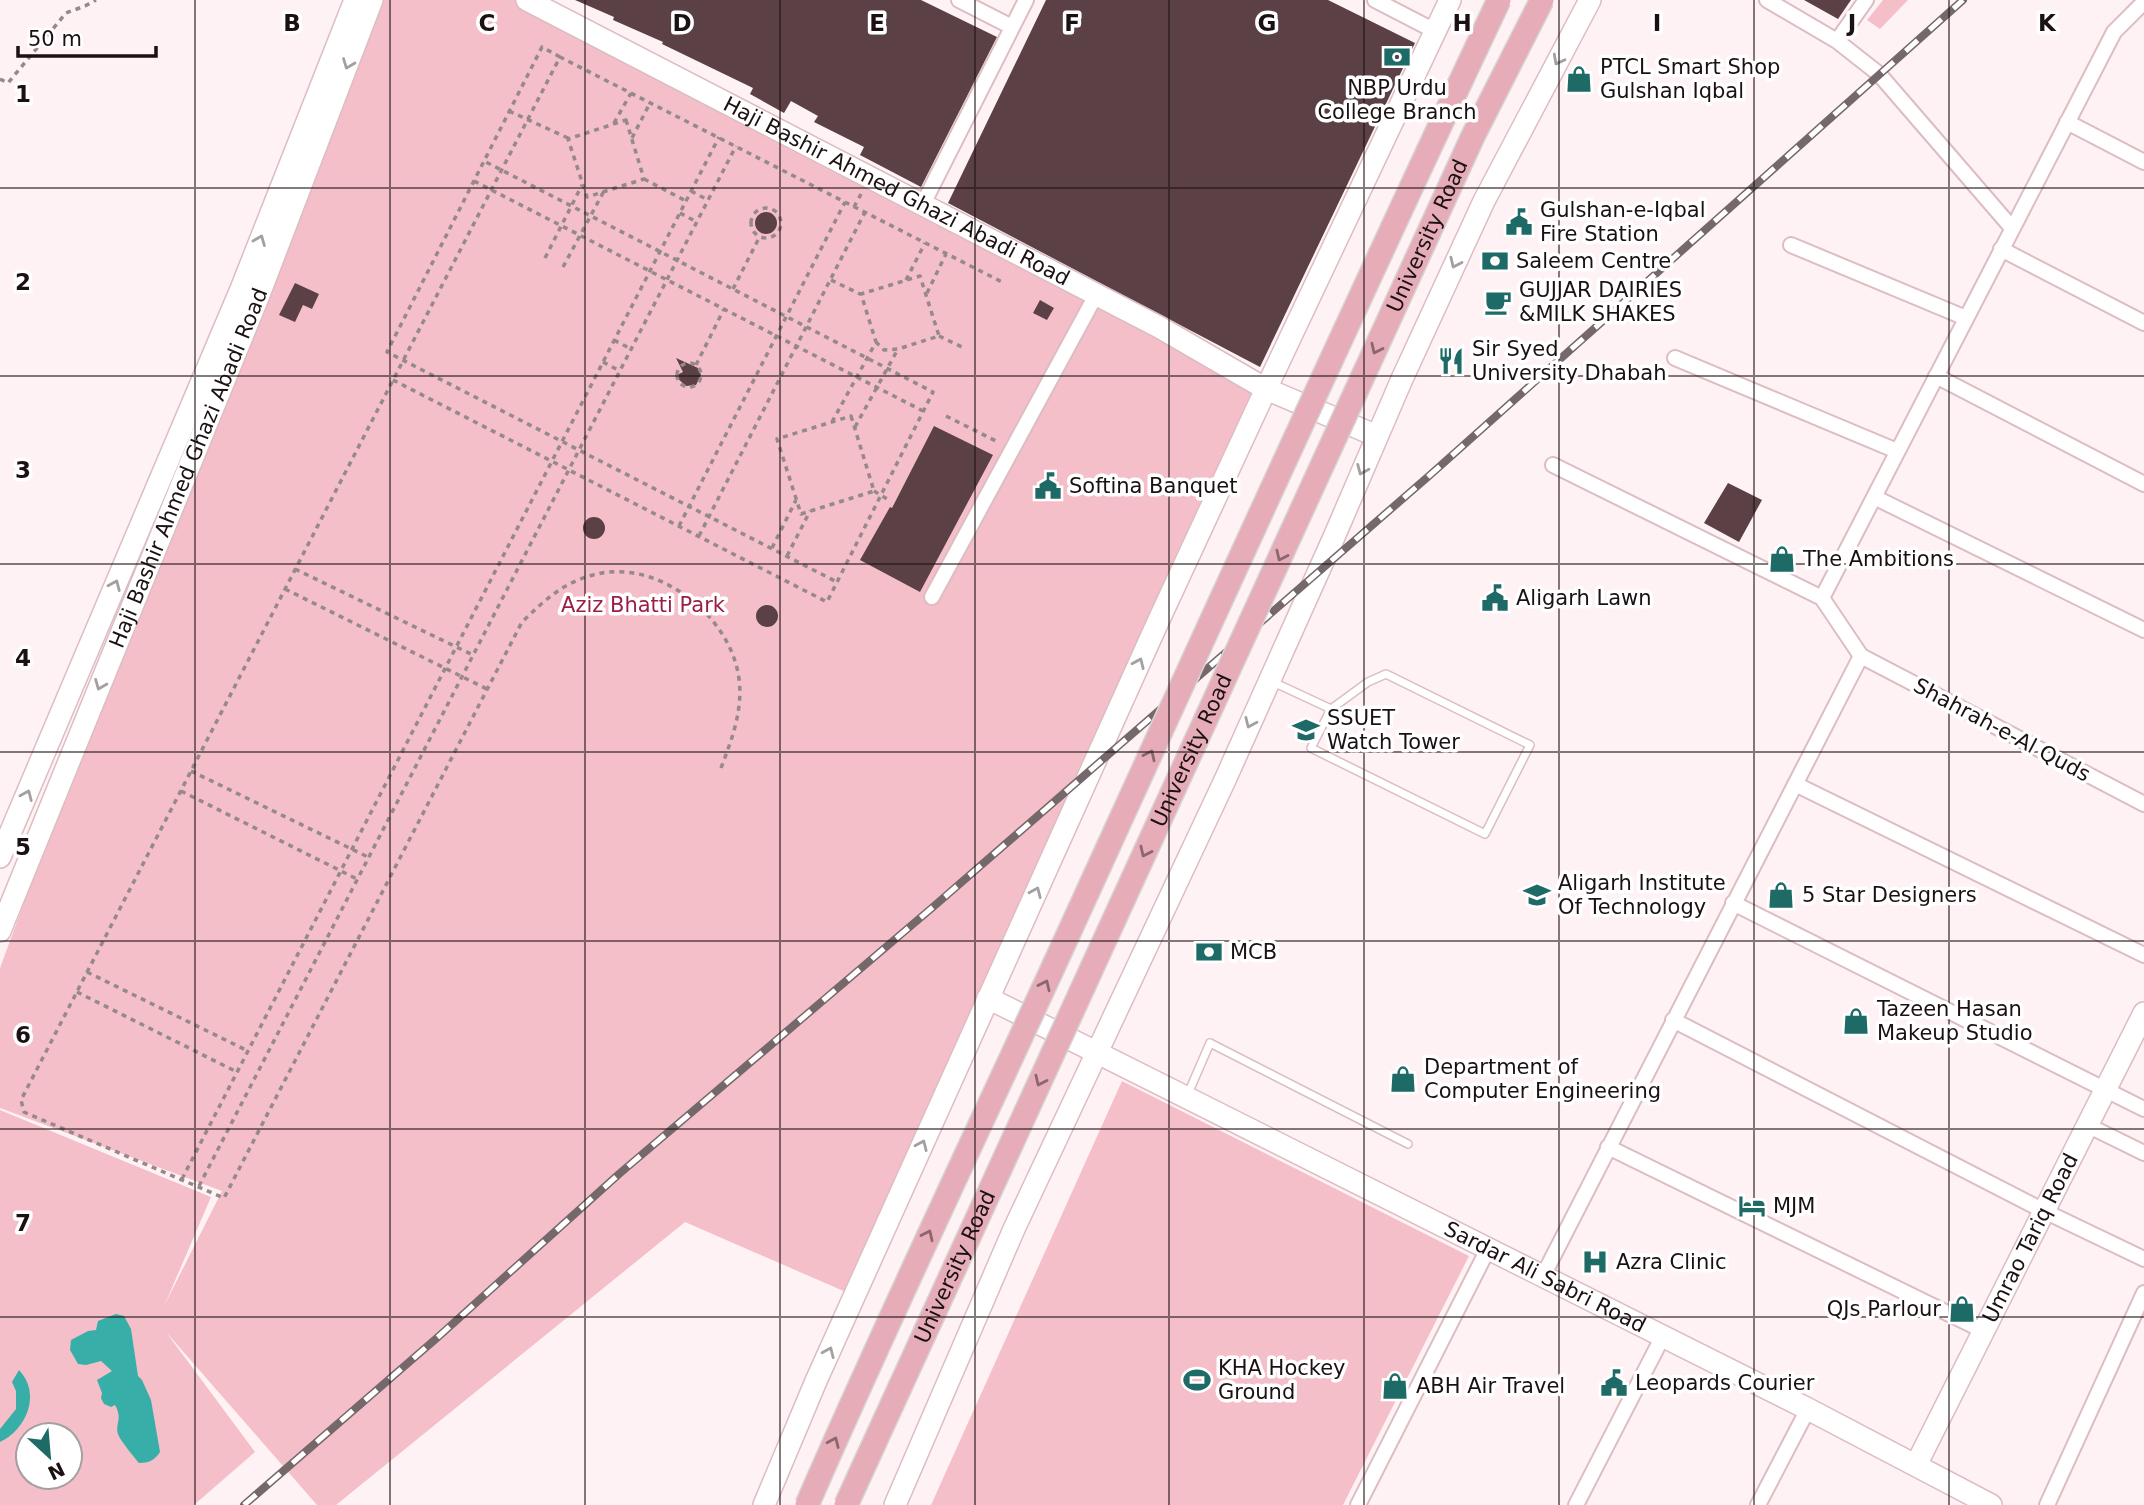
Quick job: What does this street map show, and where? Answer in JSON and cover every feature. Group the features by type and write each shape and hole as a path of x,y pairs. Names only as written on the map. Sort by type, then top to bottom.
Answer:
{"main road":[{"name":"University Road","path":"807,1505 879,1341 1390,230 1499,0"},
{"name":"University Road","path":"846,1505 1473,136 1542,0"}],"street":[{"name":"Haji Bashir Ahmed Ghazi Abadi Road","path":"0,857 241,289 355,0"},
{"name":"Haji Bashir Ahmed Ghazi Abadi Road","path":"0,931 257,300 372,0"},
{"name":"Haji Bashir Ahmed Ghazi Abadi Road","path":"527,0 1159,327 1266,388 1377,436"},
{"path":"959,0 1012,27"},
{"path":"923,204 1026,0"},
{"path":"1375,0 1435,31"},
{"path":"764,1505 988,998 1266,388 1451,0"},
{"path":"895,1505 1014,1229 1269,681 1484,201 1591,0"},
{"path":"1767,0 1837,41 1879,74 2012,228"},
{"path":"1837,41 1866,0"},
{"path":"1822,597 2114,32 2144,2"},
{"path":"2067,122 2144,162"},
{"path":"1791,245 1966,318"},
{"path":"2001,249 2144,323"},
{"path":"932,597 1096,295"},
{"path":"1675,358 1898,451"},
{"path":"1936,376 2144,484"},
{"path":"1543,1276 1861,656 1822,597 1553,465"},
{"path":"1874,497 2144,630"},
{"name":"Shahrah-e-Al Quds","path":"1861,656 2144,804"},
{"path":"1795,784 2144,955"},
{"path":"1734,903 2144,1109"},
{"name":"Sardar Ali Sabri Road","path":"988,998 1808,1409 1991,1505"},
{"name":"Umrao Tariq Road","path":"1916,1465 2144,1013"},
{"path":"1673,1020 2044,1211 2144,1259"},
{"path":"2087,1125 2144,1153"},
{"path":"1608,1147 1984,1331"},
{"path":"1358,1505 1488,1249"},
{"path":"2047,1505 2144,1293"},
{"path":"1576,1505 1663,1336"},
{"path":"1758,1505 1808,1409"}],"lane":[{"path":"1386,674 1530,745 1485,834 1311,748 1331,709 1368,682 1386,674"},
{"path":"1269,681 1331,709"},
{"path":"1187,1096 1210,1043 1408,1144"}],"path":[{"path":"0,79 8,83 66,12 96,0"},
{"path":"837,582 387,352 542,47 1002,282"},
{"path":"560,57 21,1100 24,1112 224,1198 522,622 555,591 594,574 632,572 665,583 700,607 726,638 739,677 740,702 735,728 721,768"},
{"path":"614,124 631,93"},
{"path":"632,138 650,103"},
{"path":"509,111 568,139 626,120 644,178 686,201"},
{"path":"182,1179 719,137"},
{"path":"568,139 587,197 644,178"},
{"path":"199,1186 736,146"},
{"path":"393,380 827,602 933,392 484,161"},
{"path":"474,181 923,411"},
{"path":"545,258 583,183"},
{"path":"563,267 604,191"},
{"path":"691,191 708,200"},
{"path":"679,526 845,202"},
{"path":"762,208 772,209 779,216 778,231 771,237 760,236 752,227 752,218 762,208"},
{"path":"699,536 865,212"},
{"path":"680,213 696,222"},
{"path":"733,289 760,236"},
{"path":"905,280 925,243"},
{"path":"926,294 946,254"},
{"path":"831,280 861,294 920,276 939,336"},
{"path":"861,294 876,342 884,349 898,349 939,336 965,349"},
{"path":"696,365 724,309"},
{"path":"614,340 631,349"},
{"path":"832,422 876,342"},
{"path":"854,428 898,349"},
{"path":"603,362 620,371"},
{"path":"685,363 696,365 702,373 700,381 691,388 683,386 677,377 679,369 685,363"},
{"path":"874,491 801,514 777,439 851,416 874,491 887,499"},
{"path":"946,416 1012,450"},
{"path":"771,548 796,500"},
{"path":"787,556 810,511"},
{"path":"295,569 473,655"},
{"path":"285,589 488,689"},
{"path":"191,771 368,857"},
{"path":"181,791 357,879"},
{"path":"87,972 248,1051"},
{"path":"77,992 237,1072"}],"green space":[{"name":"Aziz Bhatti Park","path":"356,0 525,0 1266,386 855,1296 685,1222 336,1505 317,1505 166,1332 255,1452 194,1505 0,1505 0,1110 211,1197 165,1304 222,1191 0,1108 0,968"},
{"path":"1883,0 1908,0 1880,29 1867,20"},
{"name":"KHA Hockey Ground","path":"1122,1081 1469,1256 1343,1505 931,1505"}],"water":[{"path":"116,1314 124,1316 131,1329 138,1376 151,1400 160,1452 154,1459 146,1462 139,1463 119,1437 115,1405 111,1407 104,1404 101,1398 97,1380 112,1371 101,1361 78,1364 70,1350 71,1340 96,1330 98,1321"},
{"path":"19,1370 26,1379 29,1390 28,1410 23,1421 14,1421 14,1432 0,1442 0,1429 16,1409 16,1391 12,1382"}],"building":[{"path":"575,0 921,0 997,37 921,187 860,155 864,147 814,122 818,116 791,101 784,113 750,94 753,88"},
{"path":"1046,0 1328,0 1415,43 1260,367 948,203"},
{"path":"1804,0 1851,0 1838,19"},
{"path":"766,212 774,215 777,223 774,231 766,234 758,231 755,223 758,215"},
{"path":"295,283 319,294 312,309 303,305 295,322 279,315"},
{"path":"1040,300 1054,308 1047,320 1033,313"},
{"path":"676,358 698,368 701,375 696,385 686,386 675,376 683,372"},
{"path":"934,426 993,455 920,592 860,560 890,507 892,508"},
{"path":"1728,483 1762,500 1739,542 1704,523"},
{"path":"594,517 602,520 605,528 602,536 594,539 586,536 583,528 586,520"},
{"path":"767,605 775,608 778,616 775,624 767,627 759,624 756,616 759,608"}],"railway":[{"path":"244,1505 438,1337 619,1174 933,907 1430,475 1963,0"}],"place":[{"name":"NBP Urdu College Branch","path":"1397,57"},
{"name":"PTCL Smart Shop Gulshan Iqbal","path":"1579,79"},
{"name":"Gulshan-e-Iqbal Fire Station","path":"1519,222"},
{"name":"Saleem Centre","path":"1495,261"},
{"name":"GUJJAR DAIRIES &MILK SHAKES","path":"1498,302"},
{"name":"Sir Syed University Dhabah","path":"1451,361"},
{"name":"Softina Banquet","path":"1048,486"},
{"name":"The Ambitions","path":"1782,559"},
{"name":"Aligarh Lawn","path":"1495,598"},
{"name":"SSUET Watch Tower","path":"1306,730"},
{"name":"Aligarh Institute Of Technology","path":"1537,895"},
{"name":"5 Star Designers","path":"1781,895"},
{"name":"MCB","path":"1209,952"},
{"name":"Tazeen Hasan Makeup Studio","path":"1856,1021"},
{"name":"Department of Computer Engineering","path":"1403,1079"},
{"name":"MJM","path":"1752,1206"},
{"name":"Azra Clinic","path":"1595,1262"},
{"name":"QJs Parlour","path":"1962,1309"},
{"name":"KHA Hockey Ground","path":"1197,1380"},
{"name":"Leopards Courier","path":"1614,1383"},
{"name":"ABH Air Travel","path":"1395,1386"}]}
